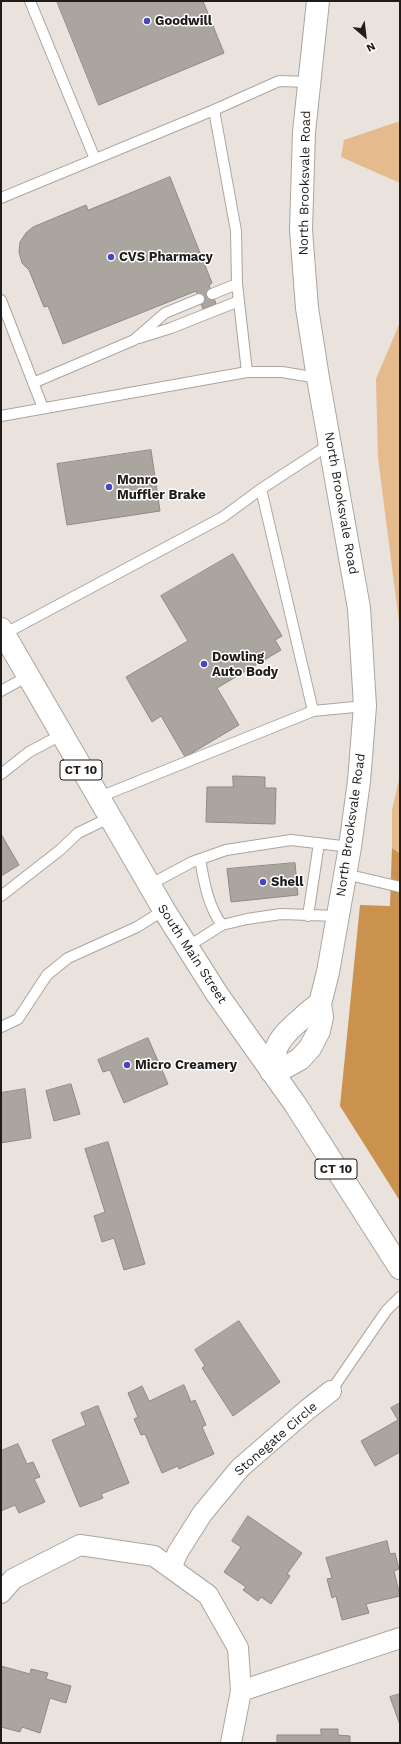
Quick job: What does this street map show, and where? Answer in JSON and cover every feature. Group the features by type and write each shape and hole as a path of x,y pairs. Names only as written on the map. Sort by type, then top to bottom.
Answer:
{"main road":[{"name":"North Brooksvale Road","path":"271,1071 282,1069 291,1065 310,1048 319,1031 322,1017 320,1004 328,972 350,847 359,781 365,706 359,608 307,308 301,230 304,132 318,1"},
{"name":"South Main Street","path":"2,632 109,818 187,947 217,994 295,1104 400,1268"},
{"path":"271,1071 272,1056 283,1035 314,1007 320,1004"}],"street":[{"name":"Stonegate Circle","path":"170,1568 178,1552 202,1514 240,1468 331,1391"},
{"path":"1,1593 13,1579 80,1545 154,1556 208,1595 238,1648 241,1690 231,1743"},
{"path":"241,1690 400,1638"}],"lane":[{"path":"30,1 95,159"},
{"path":"1,198 214,110 279,81 309,82"},
{"path":"214,110 236,231 239,301 247,372"},
{"path":"212,294 238,284"},
{"path":"134,340 165,313 199,299"},
{"path":"1,300 43,408"},
{"path":"33,383 134,340 172,328 239,301"},
{"path":"1,416 247,372 282,372 318,378"},
{"path":"2,632 223,517 261,488 330,444"},
{"path":"261,488 313,711"},
{"path":"1,691 28,676"},
{"path":"98,798 313,711 365,706"},
{"path":"1,774 29,752 61,734"},
{"path":"1,896 60,850 78,833 109,818"},
{"path":"149,885 200,859 226,850 291,840 350,847"},
{"path":"308,916 320,843"},
{"path":"200,859 209,900 217,918 222,925"},
{"path":"345,874 400,887"},
{"path":"1,1027 18,1019 47,975 68,958 137,927 164,910"},
{"path":"187,947 222,925 247,919 281,914 338,916"},
{"path":"331,1391 386,1311 400,1297"}],"shaded area":[{"path":"400,121 400,183 341,157 344,140"},
{"path":"400,322 400,630 378,458 376,379"},
{"path":"400,775 400,852 392,848 392,810"},
{"path":"392,848 400,853 400,1201 340,1106 360,905 390,906"}],"building":[{"path":"57,1 203,1 224,53 99,105"},
{"name":"CVS Pharmacy","path":"170,177 212,283 209,285 216,304 203,309 196,291 63,344 48,306 44,307 29,270 22,263 19,252 20,242 26,233 33,227 86,205 88,210"},
{"name":"Monro Muffler Brake","path":"151,450 160,511 67,525 57,464"},
{"name":"Dowling Auto Body","path":"233,554 282,636 275,640 281,650 217,688 239,725 185,757 161,716 152,722 126,677 188,641 161,596"},
{"path":"233,776 265,777 265,788 276,788 275,824 206,822 207,787 233,787"},
{"path":"1,834 19,865 1,876"},
{"name":"Shell","path":"295,863 298,895 231,902 227,869"},
{"path":"148,1038 168,1084 124,1103 110,1070 103,1072 98,1060"},
{"path":"71,1084 80,1114 54,1121 46,1091"},
{"path":"25,1089 31,1138 1,1143 1,1093"},
{"path":"108,1142 145,1264 124,1270 114,1238 102,1242 94,1216 105,1212 85,1149"},
{"path":"239,1321 280,1382 233,1416 202,1368 205,1366 195,1350"},
{"path":"184,1385 191,1402 195,1400 206,1425 202,1427 214,1454 179,1469 178,1466 162,1473 145,1434 141,1435 134,1419 138,1417 128,1393 142,1386 149,1401"},
{"path":"400,1403 400,1452 375,1466 361,1441 398,1420 391,1408"},
{"path":"98,1406 129,1483 101,1494 103,1498 80,1507 52,1440 86,1425 81,1413"},
{"path":"18,1444 27,1464 33,1462 40,1477 34,1479 45,1502 19,1513 15,1505 1,1511 1,1451"},
{"path":"248,1516 302,1553 287,1574 290,1576 271,1604 261,1597 258,1601 243,1590 246,1587 224,1572 241,1547 232,1541"},
{"path":"387,1541 390,1554 395,1553 399,1569 394,1571 400,1596 366,1604 369,1613 342,1620 336,1596 332,1598 327,1579 332,1578 326,1558"},
{"path":"1,1666 30,1674 31,1669 48,1673 46,1679 71,1686 66,1703 50,1698 40,1733 22,1727 20,1732 1,1727"},
{"path":"400,1694 400,1725 390,1697"},
{"path":"321,1729 338,1729 338,1735 350,1736 350,1743 277,1743 277,1735 321,1735"}],"place":[{"name":"Goodwill","path":"147,21"},
{"name":"CVS Pharmacy","path":"111,257"},
{"name":"Monro Muffler Brake","path":"109,487"},
{"name":"Dowling Auto Body","path":"204,664"},
{"name":"Shell","path":"263,882"},
{"name":"Micro Creamery","path":"127,1065"}]}
